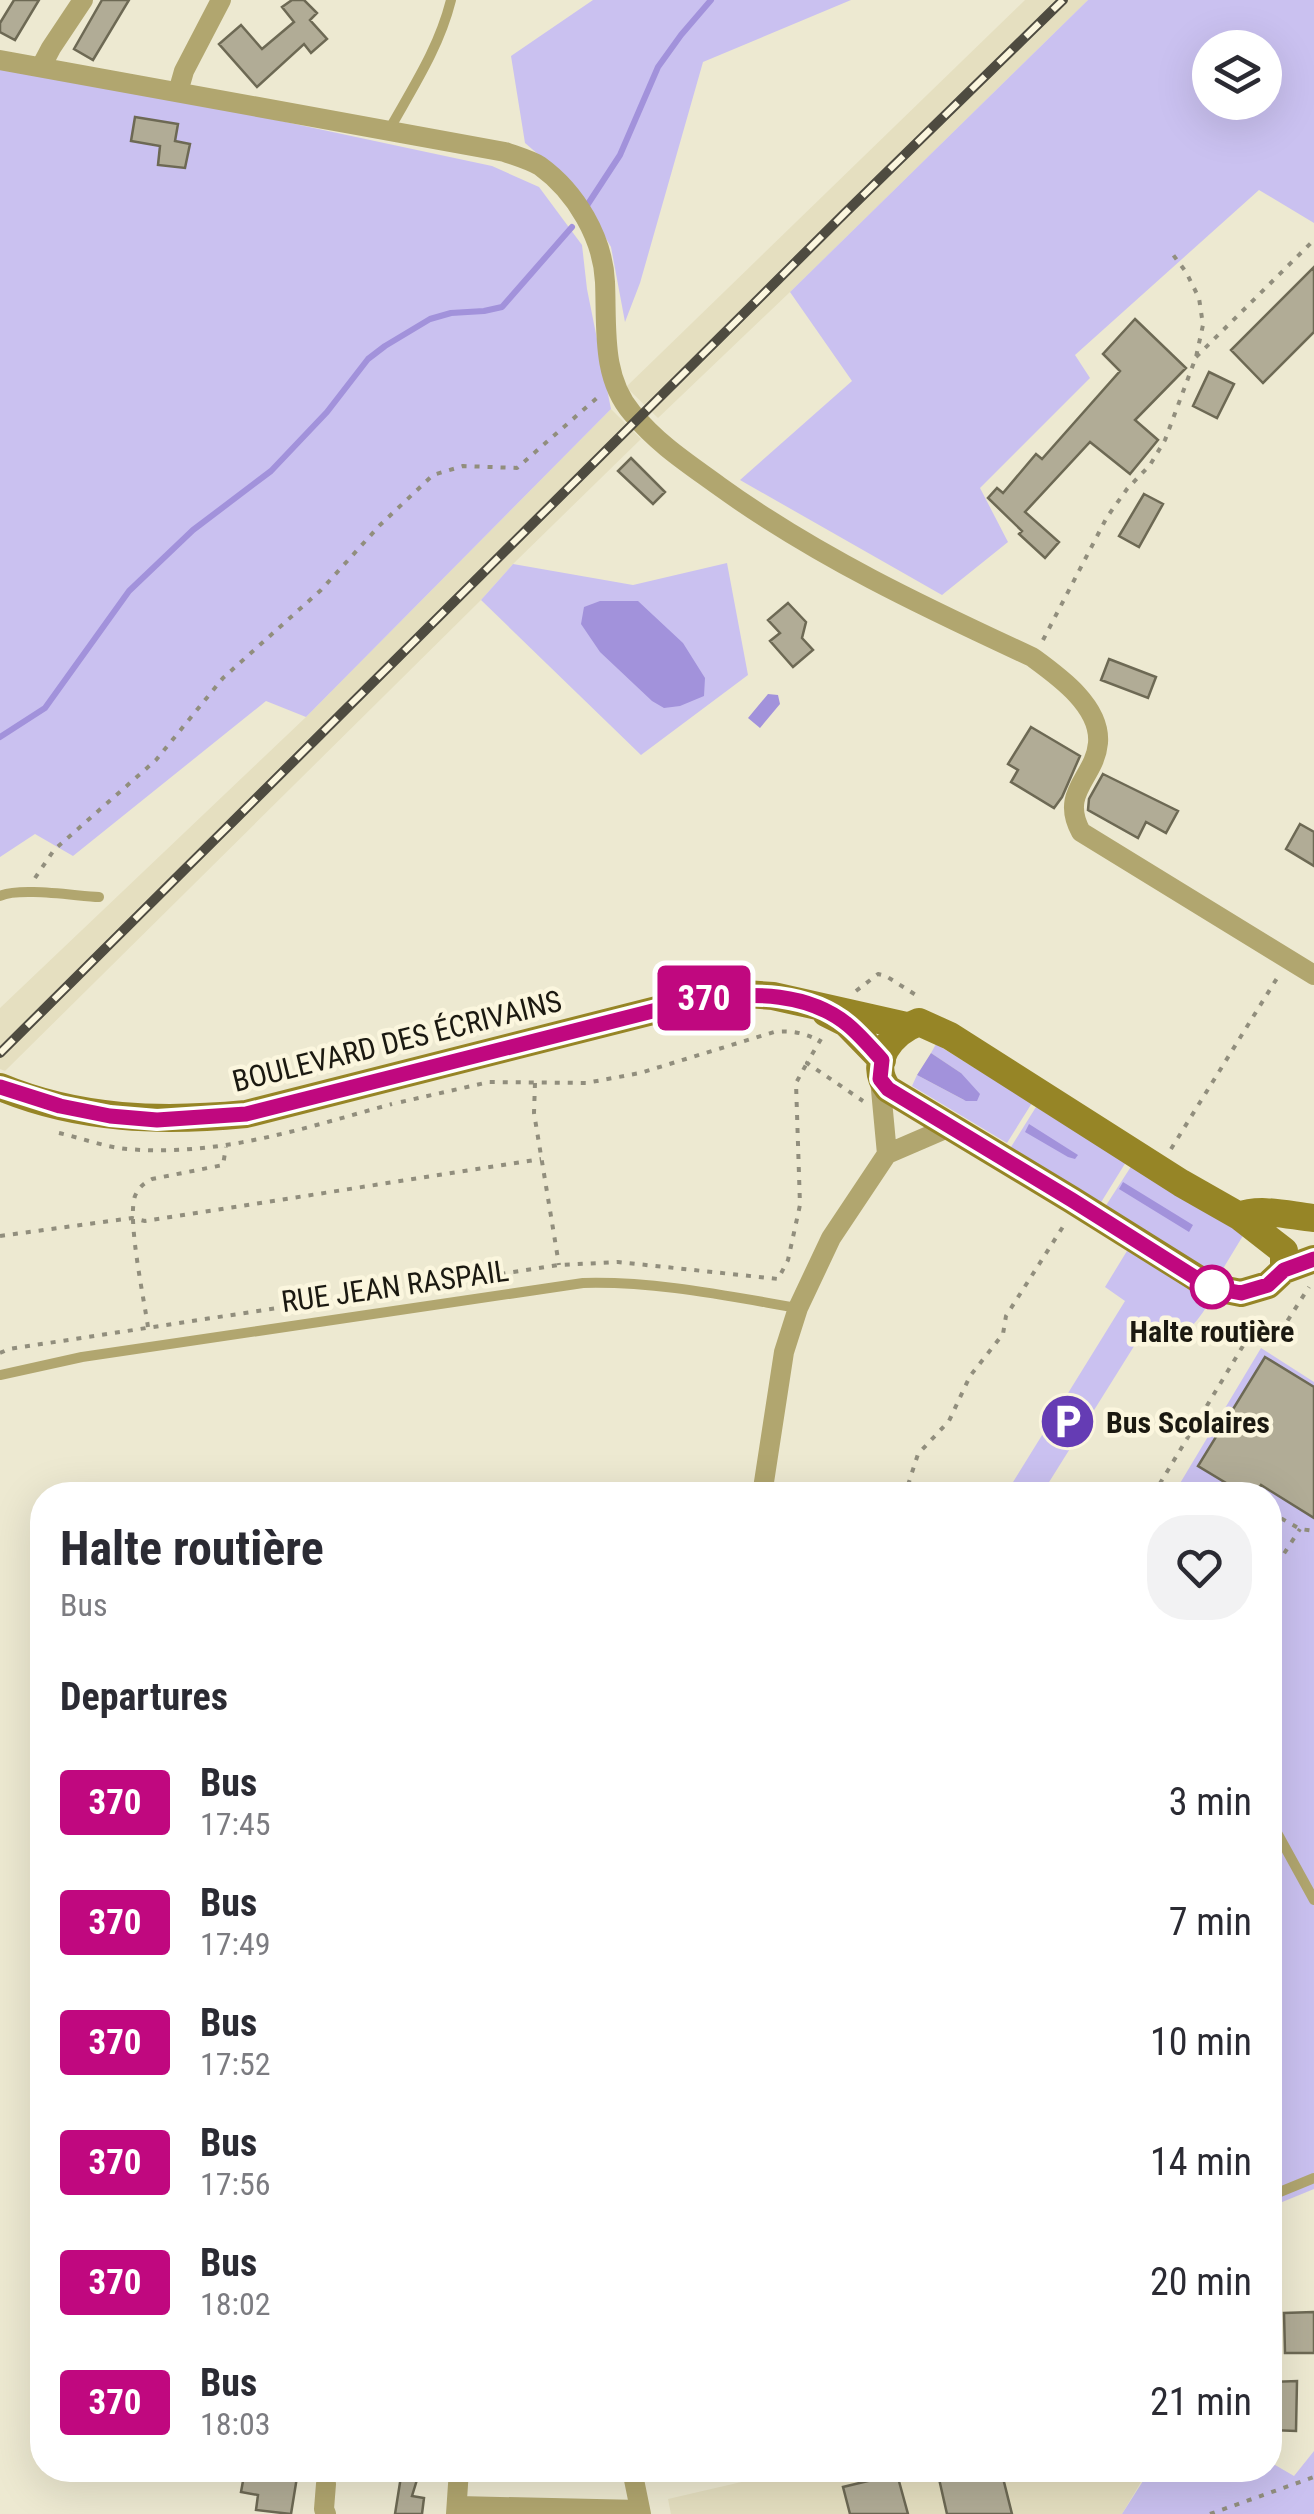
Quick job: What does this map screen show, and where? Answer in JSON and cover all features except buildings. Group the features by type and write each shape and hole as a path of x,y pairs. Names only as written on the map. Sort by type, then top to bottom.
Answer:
{"main road":[{"name":"BOULEVARD DES ÉCRIVAINS","path":"0,1087 60,1106 110,1116 175,1119 246,1114 704,998 773,996 906,1026 919,1022 950,1036 1239,1216 1284,1251 1284,1270"},
{"path":"810,1004 846,1023 877,1081 888,1089 1210,1287 1241,1293 1268,1285 1284,1270 1314,1259"},
{"path":"877,1081 888,1042 906,1026"},
{"path":"1239,1216 1264,1213 1314,1218"}],"street":[{"path":"41,68 83,0"},
{"path":"178,92 184,70 221,0"},
{"path":"0,60 505,152 538,165 579,208 594,234 605,277 606,346 613,384 630,412 671,454 797,538 870,579 1032,657 1050,670 1086,706 1098,733 1098,747 1072,807 1081,832 1314,975"},
{"path":"877,1081 887,1154"},
{"path":"764,1482 784,1352 798,1308 831,1238 887,1154 952,1126"},
{"path":"459,2482 457,2510 640,2512 634,2482"},
{"path":"326,2484 326,2514"}],"lane":[{"path":"389,130 426,66 450,0"},
{"path":"0,896 25,892 99,897"},
{"name":"RUE JEAN RASPAIL","path":"0,1375 82,1357 583,1283 675,1287 798,1308"},
{"path":"1282,1842 1314,1900"},
{"path":"1282,2191 1314,2178"}],"path":[{"path":"1196,357 1314,240"},
{"path":"1032,657 1108,517 1127,488 1150,465 1164,440 1196,357 1203,325 1199,298 1172,252"},
{"path":"25,892 54,850 156,760 223,678 321,590 433,476 463,466 517,468 613,384"},
{"path":"1168,1153 1288,960"},
{"path":"0,1352 559,1265 618,1262 778,1280 788,1260 800,1205 796,1083 828,1027"},
{"path":"52,1130 123,1149 177,1151 226,1147 489,1082 586,1083 640,1073 774,1032 791,1030 820,1041"},
{"path":"806,1063 877,1081"},
{"path":"536,1083 534,1113 559,1265"},
{"path":"148,1327 132,1218 134,1199 142,1184 152,1179 223,1165 226,1147"},
{"path":"0,1236 132,1218 145,1221 541,1160"},
{"path":"909,1482 918,1454 950,1421 970,1376 1003,1334 1006,1316 1068,1218"},
{"path":"1237,1323 1272,1344 1314,1279"},
{"path":"1161,1482 1252,1332"},
{"path":"1282,1518 1314,1531"},
{"path":"1282,1556 1300,1528"},
{"path":"1210,2514 1314,2477"}],"shaded area":[{"path":"593,0 851,0 703,62 640,283 625,322 611,247 576,187 525,143 511,56"},
{"path":"1025,0 1088,0 658,418 626,387"},
{"path":"1088,0 1314,0 1314,223 1259,190 1075,355 1090,378 980,488 1008,542 942,595 740,480 852,381 790,292"},
{"path":"0,61 492,166 539,187 582,245 611,409 306,717 266,701 73,856 35,834 0,857"},
{"path":"611,409 641,439 5,1071 0,1069 0,1008 306,717"},
{"path":"727,563 748,675 641,755 481,600 513,564 633,585"},
{"path":"600,601 638,601 683,643 705,678 704,696 664,708 652,701 600,652 581,624 584,607"},
{"path":"768,694 778,695 780,704 760,728 748,718"},
{"path":"936,1044 1032,1103 1007,1143 912,1086 917,1075 964,1100 961,1073 931,1053"},
{"path":"931,1053 961,1073 980,1094 977,1101 966,1101 917,1075"},
{"path":"1036,1107 1126,1162 1100,1204 1011,1147"},
{"path":"1029,1124 1078,1155 1075,1159 1068,1157 1025,1132"},
{"path":"1132,1165 1244,1234 1218,1277 1105,1207"},
{"path":"1123,1182 1193,1225 1189,1232 1119,1189"},
{"path":"1130,1246 1213,1296 1190,1328 1136,1343 1049,1482 1013,1482 1125,1301 1105,1287"},
{"path":"1261,1348 1314,1382 1314,2189 1282,2202 1282,1482 1181,1482"},
{"path":"1314,2451 1314,2514 1122,2514 1142,2482 1282,2482 1282,2469 1294,2476"},
{"path":"741,2482 1141,2482 1122,2514 671,2514 668,2499"}],"waterway":[{"path":"586,207 620,155 658,67 711,0"},
{"path":"0,737 45,708 129,591 193,530 271,471 327,412 368,359 430,319 502,307 572,227"}],"railway":[{"path":"0,1053 1063,0"}],"bus line":[{"name":"370","path":"0,1087 60,1106 110,1116 157,1120 246,1114 704,998 773,996 810,1004 846,1023 882,1060 880,1079 888,1089 1210,1287 1241,1293 1268,1285 1284,1270 1314,1259"}],"place":[{"name":"Halte routière","path":"1212,1287"},
{"name":"Bus Scolaires","path":"1067,1422"}]}
